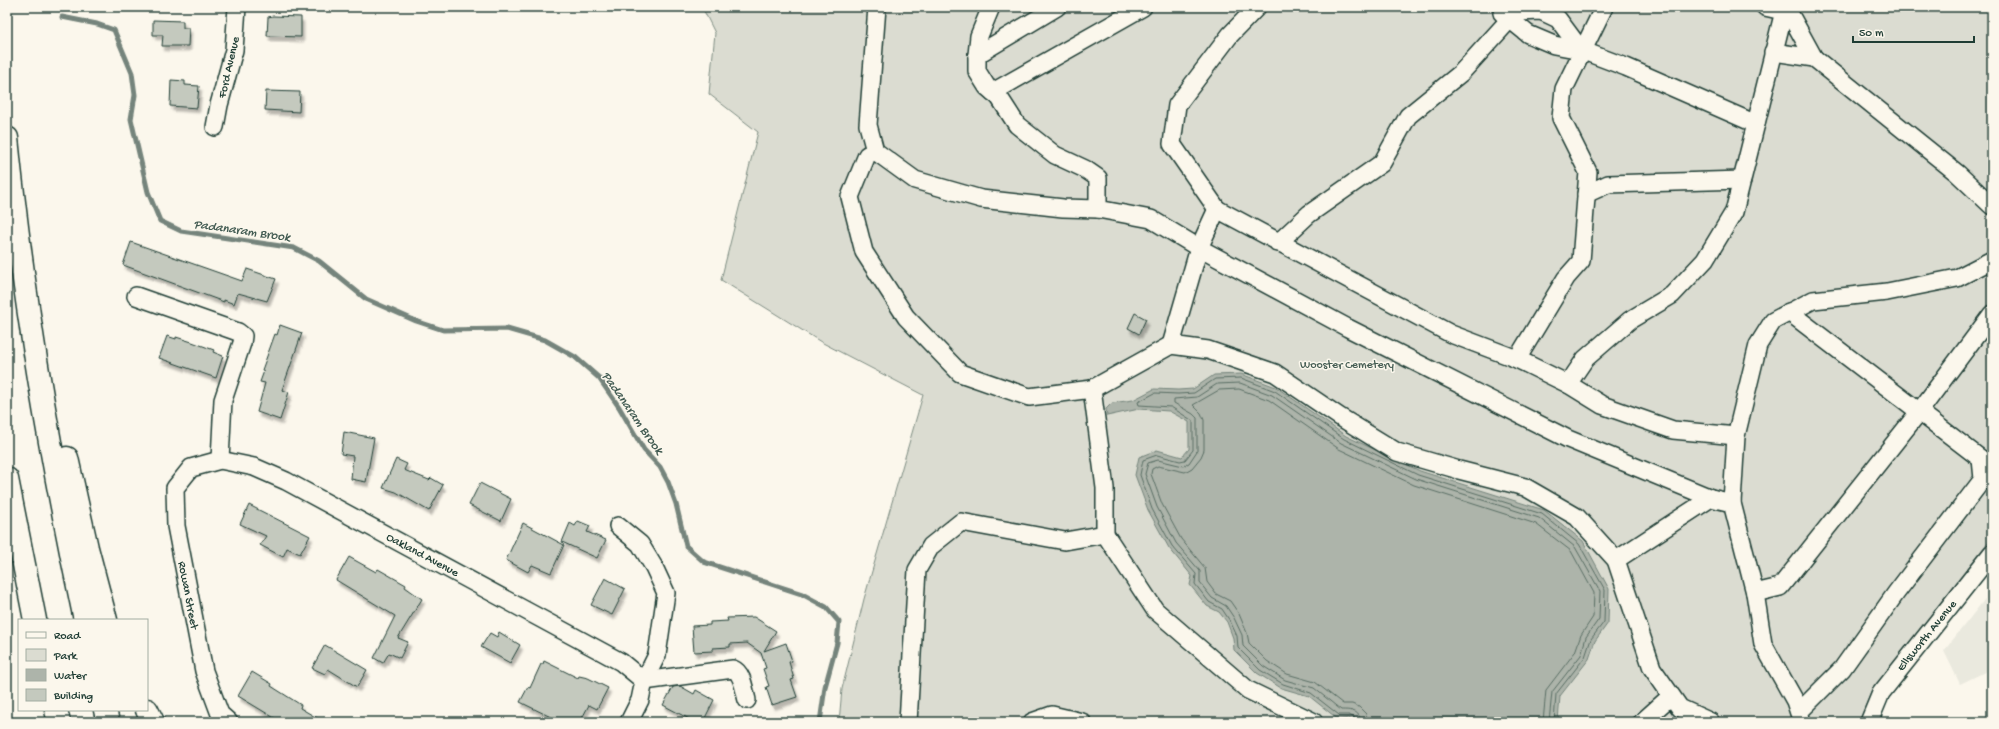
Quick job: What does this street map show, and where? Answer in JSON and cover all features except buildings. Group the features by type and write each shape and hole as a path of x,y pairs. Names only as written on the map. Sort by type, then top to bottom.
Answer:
{"highway":[{"path":"7,138 19,238 48,428 85,619"},
{"path":"19,238 87,548 106,619"},
{"path":"7,479 35,619"},
{"path":"56,711 59,722"},
{"path":"105,711 108,722"},
{"path":"148,711 153,722"}],"street":[{"name":"Ford Avenue","path":"215,127 219,105 234,50 237,7"},
{"path":"877,7 868,125 875,152 915,180 981,199 1063,208 1098,209 1151,219 1199,248 1348,328 1568,440 1710,498 1732,503"},
{"path":"991,7 979,36 977,71 987,87 999,96 1017,125 1054,155 1085,169 1098,178 1098,209"},
{"path":"977,55 1057,7"},
{"path":"993,92 1143,7"},
{"path":"1256,7 1230,35 1177,105 1172,144 1217,209 1278,243 1451,334 1517,359 1568,384 1602,405 1673,430 1736,436"},
{"path":"1494,7 1507,13 1528,34 1554,45 1581,50 1626,67 1756,124"},
{"path":"1517,359 1566,278 1581,261 1588,172 1561,118 1564,89 1581,50 1604,7"},
{"path":"1766,7 1785,8"},
{"path":"1568,384 1585,359 1630,320 1672,295 1705,260 1734,212 1785,8"},
{"path":"1785,8 1814,58 1957,173 1992,206"},
{"path":"1278,243 1309,214 1382,163 1408,116 1461,73 1507,13 1541,11 1558,19 1581,50"},
{"path":"1773,52 1814,58"},
{"path":"875,152 867,155 850,196 864,252 906,317 960,373 1028,397 1092,389 1171,345 1208,350 1275,373 1340,417 1397,452 1525,487 1577,516 1616,560 1652,668 1680,708 1711,722"},
{"path":"1586,194 1608,184 1742,180"},
{"path":"1171,345 1199,248 1217,209"},
{"path":"1800,717 1796,701 1763,644 1755,593 1732,503 1736,436 1758,345 1773,321 1813,300 1887,292 1957,278 1992,260"},
{"path":"136,296 238,332 243,336 224,400 220,460"},
{"path":"1789,312 1981,459 1983,479 1896,592 1842,669 1800,717"},
{"path":"1755,593 1780,587 1919,412 1992,314"},
{"path":"1092,389 1105,488 1105,534 1155,610 1248,690 1314,722"},
{"name":"Oakland Avenue","path":"191,468 220,460 254,467 286,480 621,662 644,681"},
{"name":"Rowan Street","path":"191,468 175,488 176,526 204,671 220,714 229,722"},
{"path":"1616,560 1710,498"},
{"path":"908,722 917,570 931,546 961,522 1065,541 1105,534"},
{"path":"618,526 640,544 654,567 666,593 657,655 644,681 640,700 629,722"},
{"name":"Ellsworth Avenue","path":"1869,722 1880,693 1992,553"},
{"path":"644,681 733,669 737,670 740,676 747,700"},
{"path":"1642,722 1671,696"},
{"path":"1032,722 1052,715 1082,722"}],"shaded area":[{"path":"1992,590 1992,680 1987,671 1960,684 1944,651"}],"green space":[{"name":"Wooster Cemetery","path":"702,7 1992,7 1992,537 1872,690 1859,722 839,722 842,689 864,599 923,395 821,342 721,280 758,132 709,94 715,33"}],"water":[{"path":"1241,374 1276,387 1346,436 1420,471 1544,510 1583,541 1609,589 1608,623 1595,641 1589,659 1560,696 1558,722 1355,722 1348,718 1339,720 1309,696 1281,688 1257,673 1234,650 1233,638 1227,622 1219,612 1207,606 1190,585 1192,576 1169,548 1148,510 1135,475 1139,457 1157,450 1182,457 1189,449 1189,422 1169,411 1139,409 1107,416 1106,409 1112,403 1133,400 1154,389 1193,389 1214,375"}],"waterway":[{"name":"Padanaram Brook","path":"62,17 97,24 114,30 132,73 135,95 131,119 148,192 160,221 181,231 294,248 319,261 366,299 416,321 443,330 507,329 545,340 575,357 599,378 619,407 644,450 660,467 668,482 676,504 686,546 704,562 802,594 826,607 839,622 837,643 825,687 820,722"}]}
